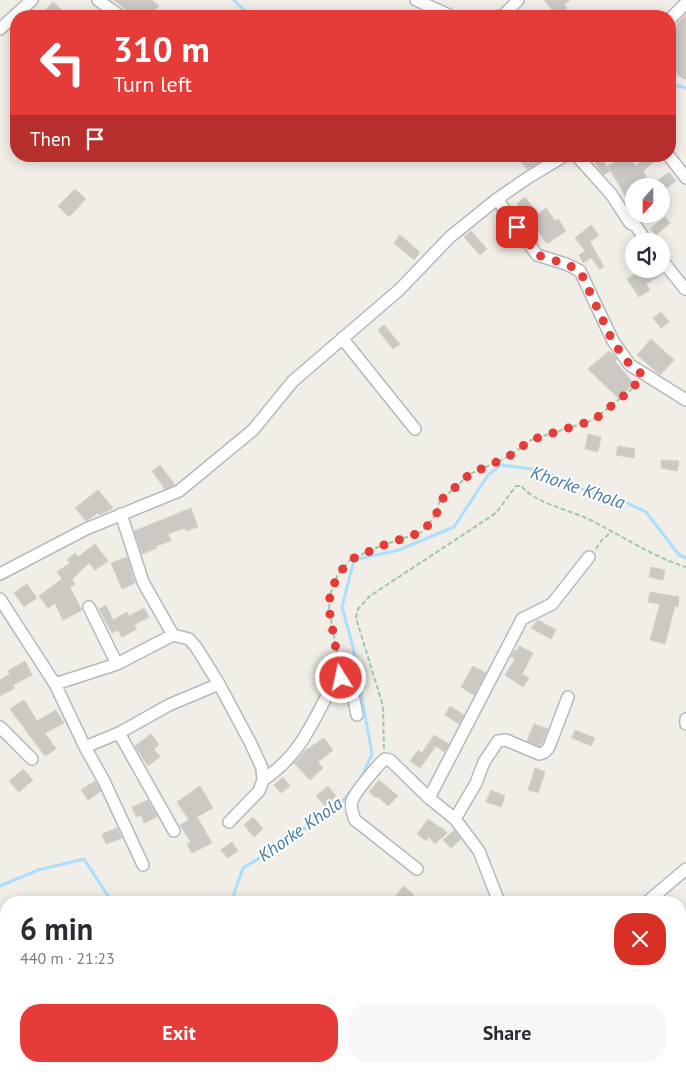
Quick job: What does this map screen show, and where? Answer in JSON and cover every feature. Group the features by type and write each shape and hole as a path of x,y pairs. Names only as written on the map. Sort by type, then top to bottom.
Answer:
{"street":[{"path":"21,10 32,0"},
{"path":"98,0 112,10"},
{"path":"416,0 438,10"},
{"path":"509,10 518,0"},
{"path":"676,13 686,3"},
{"path":"0,29 10,20"},
{"path":"2,569 120,514 161,500 179,491 253,430 293,381 400,290 450,237 497,199 529,176 554,162"},
{"path":"582,162 611,194 630,223 636,226 641,233"},
{"path":"674,162 686,178"},
{"path":"497,199 537,255 566,264 580,271 613,342 630,365 643,375 685,398"},
{"path":"670,270 685,289"},
{"path":"342,338 415,429"},
{"path":"120,514 143,582 174,634 188,639 196,647 219,684 262,768 264,780 260,791 229,822"},
{"path":"429,798 522,619 552,604 589,557"},
{"path":"0,599 55,684 85,747 104,781 143,865"},
{"path":"89,607 116,664"},
{"path":"55,684 116,664 174,634"},
{"path":"264,780 290,758 301,743 334,682 341,678 350,680 358,715"},
{"path":"85,747 119,733 169,705 219,684"},
{"path":"455,819 476,783 484,762 498,741 506,740 539,754 544,752 549,748 568,697"},
{"path":"686,719 686,724"},
{"path":"0,727 32,759"},
{"path":"119,733 174,831"},
{"path":"418,869 355,820 352,811 352,801 376,766 385,759 390,760 429,798 455,819 479,850 497,896"},
{"path":"653,896 686,869"}],"path":[{"path":"341,678 329,609 330,595 338,574 352,559 384,545 422,532 436,516 440,501 470,474 508,457 531,440 594,420 631,390 643,375"},
{"path":"385,759 384,706 356,618 358,609 370,596 496,513 518,485 530,496 588,519 639,545 657,557 686,567"},
{"path":"589,557 611,532"}],"building":[{"path":"114,0 152,0 159,6 155,10 126,10"},
{"path":"544,0 570,0 564,4 567,8 564,10 552,10"},
{"path":"53,2 62,10 46,10"},
{"path":"686,14 686,80 676,74 676,25"},
{"path":"521,162 540,162 527,169"},
{"path":"594,162 604,162 610,171 604,175"},
{"path":"615,162 634,162 636,166 640,162 653,162 643,171 647,178 625,178 625,195 608,166"},
{"path":"669,172 676,181 670,185 670,178 661,178"},
{"path":"75,189 86,199 69,217 58,206"},
{"path":"525,197 538,214 546,208 555,221 558,219 566,231 547,244 529,217 517,204"},
{"path":"658,223 670,223 658,233 654,233 650,229"},
{"path":"591,225 599,235 590,242 604,267 600,269 591,258 583,263 579,255 585,251 575,238"},
{"path":"471,231 487,249 480,255 464,237"},
{"path":"400,235 420,252 414,260 394,243"},
{"path":"656,278 646,284 650,290 639,297 627,279"},
{"path":"661,312 669,322 661,328 653,318"},
{"path":"384,325 400,344 393,349 378,330"},
{"path":"651,339 674,360 660,375 637,355"},
{"path":"609,351 617,359 615,361 634,384 618,398 588,369"},
{"path":"588,434 601,437 598,452 585,449"},
{"path":"618,446 635,449 634,458 616,455"},
{"path":"661,460 679,461 677,471 661,468"},
{"path":"160,465 175,485 165,489 152,471"},
{"path":"98,490 113,508 100,515 98,513 86,521 75,508"},
{"path":"191,508 198,527 186,531 185,528 168,534 171,541 156,546 157,548 142,554 134,531"},
{"path":"95,544 108,561 95,570 89,563 72,579 75,584 70,588 82,610 63,620 55,603 48,608 39,596 62,579 57,572 70,563 67,560 75,553 78,557"},
{"path":"127,557 135,583 122,589 111,563"},
{"path":"651,567 665,570 663,580 649,577"},
{"path":"27,584 37,598 24,607 14,593"},
{"path":"650,592 679,597 678,607 675,606 665,644 650,640 660,604 648,602"},
{"path":"106,605 113,620 127,612 129,616 144,608 149,617 134,625 137,629 122,637 118,630 112,633 99,609"},
{"path":"538,620 556,630 551,639 531,628"},
{"path":"519,646 533,653 522,674 529,678 523,687 505,675 515,659 511,657"},
{"path":"25,661 32,675 13,685 15,688 0,696 0,680 10,674 8,671"},
{"path":"473,666 486,673 474,695 461,687"},
{"path":"24,700 37,721 56,710 64,723 45,733 56,749 45,756 10,709"},
{"path":"450,706 464,715 459,724 445,715"},
{"path":"534,724 548,729 539,746 527,741"},
{"path":"575,730 595,738 591,746 572,738"},
{"path":"151,734 159,745 154,749 160,757 148,766 135,746"},
{"path":"434,735 449,744 444,752 436,746 420,768 410,761 418,750 422,753"},
{"path":"324,738 333,750 318,762 323,768 310,780 294,763 306,750"},
{"path":"535,768 545,772 538,793 528,790"},
{"path":"23,769 33,780 19,792 9,781"},
{"path":"283,777 290,786 281,793 274,785"},
{"path":"379,780 398,796 388,806 377,796 376,798 369,792"},
{"path":"95,781 101,791 88,800 81,790"},
{"path":"200,786 213,808 197,817 212,843 192,853 187,844 191,842 180,825 189,820 177,802"},
{"path":"328,786 336,796 325,806 316,796"},
{"path":"491,790 505,796 501,807 486,802"},
{"path":"148,800 157,817 144,823 141,815 136,817 132,807"},
{"path":"253,817 263,829 254,837 244,825"},
{"path":"428,819 447,833 435,844 429,837 426,841 417,834"},
{"path":"117,828 122,838 106,844 102,834"},
{"path":"454,830 461,839 451,848 443,840"},
{"path":"232,842 238,851 228,858 221,850"},
{"path":"404,886 414,895 413,896 396,896"}],"waterway":[{"path":"234,0 244,10"},
{"path":"676,86 686,88"},
{"name":"Khorke Khola","path":"361,778 372,754 353,647 342,607 354,560 399,550 454,527 488,475 501,465 541,470 595,495 623,501 646,512 679,555 686,558"},
{"name":"Khorke Khola","path":"233,896 243,868 290,839 344,800 354,787"},
{"name":"Khorke Khola","path":"0,886 38,870 84,859 108,896"}],"route":[{"path":"341,678 329,609 330,595 338,574 352,559 384,545 422,532 436,516 440,501 470,474 508,457 531,440 594,420 611,404 631,390 643,375 630,365 613,342 580,271 566,264 537,255 517,227"}]}
